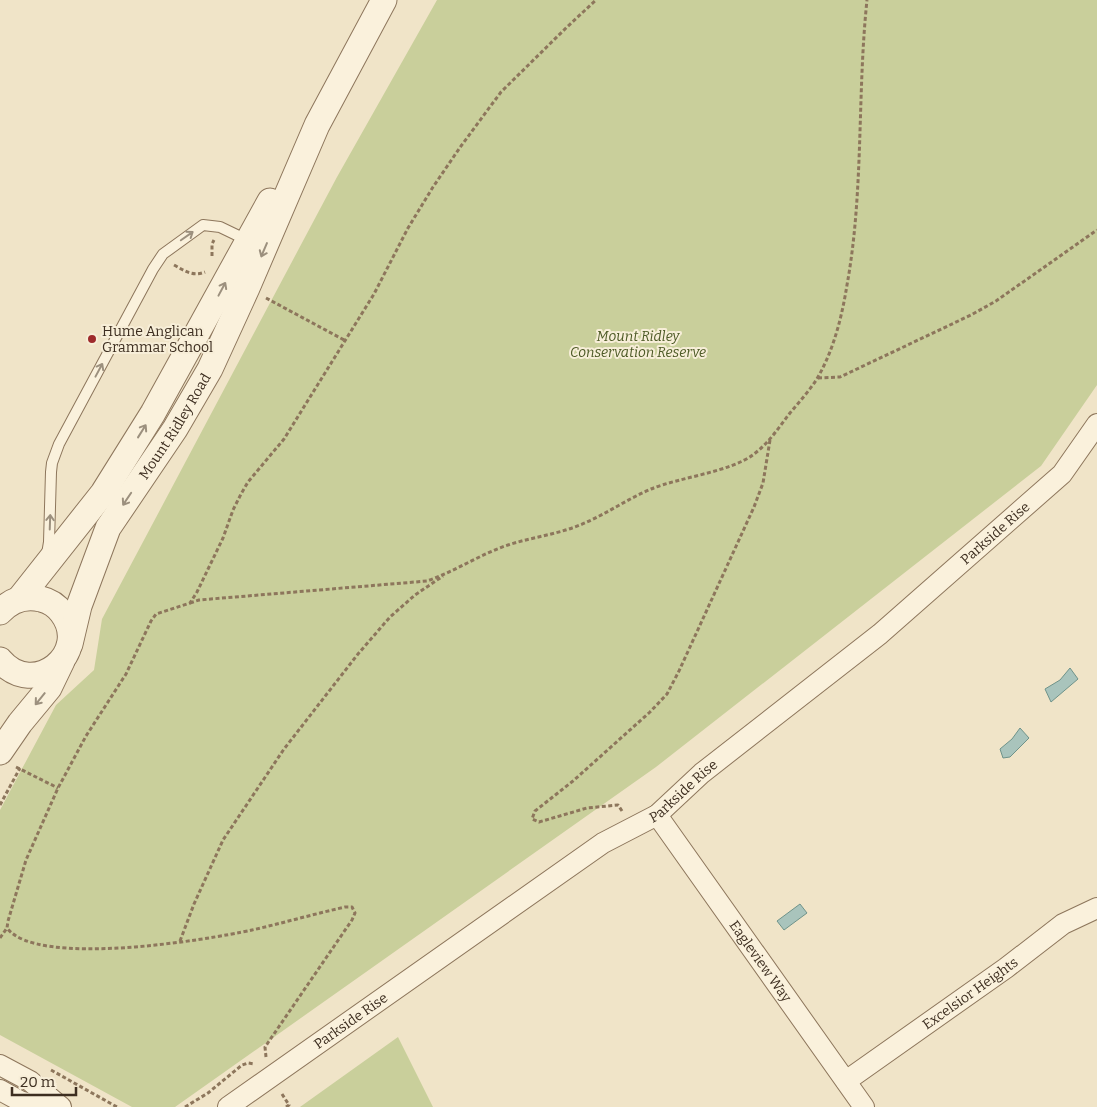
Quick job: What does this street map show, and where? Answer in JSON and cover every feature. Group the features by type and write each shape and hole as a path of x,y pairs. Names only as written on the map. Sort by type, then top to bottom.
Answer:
{"street":[{"name":"Mount Ridley Road","path":"8,603 43,570 103,493 143,430 194,342 247,240 317,124 384,0"},
{"name":"Mount Ridley Road","path":"6,759 20,723 49,688 67,650 79,606 108,528 174,429 210,370 317,124"},
{"name":"Parkside Rise","path":"228,1107 269,1068 603,843 657,815 702,773 880,634 1062,474 1097,424"},
{"path":"0,660 14,672 26,676 37,676 48,672 57,666 67,650 70,631 66,618 58,607 46,600 33,597 8,603"},
{"name":"Eagleview Way","path":"657,815 864,1107"},
{"name":"Excelsior Heights","path":"846,1081 1006,968 1063,924 1097,908"},
{"path":"0,1065 30,1081 61,1107"},
{"path":"0,1090 20,1101 41,1107"}],"lane":[{"path":"43,570 49,542 52,463 59,444 153,269 164,254 203,225 220,228 247,240"}],"path":[{"path":"190,603 223,538 232,510 241,494 248,482 284,439 346,341 433,186 501,92 596,0"},
{"path":"180,942 197,896 223,840 238,816 284,750 358,654 390,616 415,595 447,574 480,556 511,544 562,532 582,525 650,489 735,464 753,455 770,440 818,378 830,352 838,326 853,252 858,209 861,75 867,0"},
{"path":"212,261 212,244 220,228"},
{"path":"818,378 840,377 971,315 996,301 1097,230"},
{"path":"625,830 624,814 618,805 587,808 539,822 532,819 532,815 650,712 667,694 754,507 763,483 770,440"},
{"path":"0,938 7,928 26,860 58,788 86,736 126,674 156,614 199,600 427,581 447,574"},
{"path":"6,759 58,788"},
{"path":"0,805 20,768"},
{"path":"7,928 11,934 19,939 39,946 57,948 138,946 180,942 251,930 352,906 354,909 352,920 265,1047 269,1068"},
{"path":"184,1107 208,1093 242,1065 248,1063 260,1064 269,1068"},
{"path":"48,1068 116,1107"}],"green space":[{"name":"Mount Ridley Conservation Reserve","path":"437,0 1097,0 1097,385 1041,466 656,767 175,1107 132,1107 0,1035 0,810 56,705 94,670 102,619 337,177"},
{"path":"398,1037 433,1107 300,1107"}],"water":[{"path":"1070,668 1078,679 1051,702 1045,689 1060,680"},
{"path":"1020,728 1029,738 1010,757 1003,758 1000,749 1012,739"},
{"path":"800,904 807,913 784,930 777,921"}],"place":[{"name":"Hume Anglican Grammar School","path":"92,339"}]}
